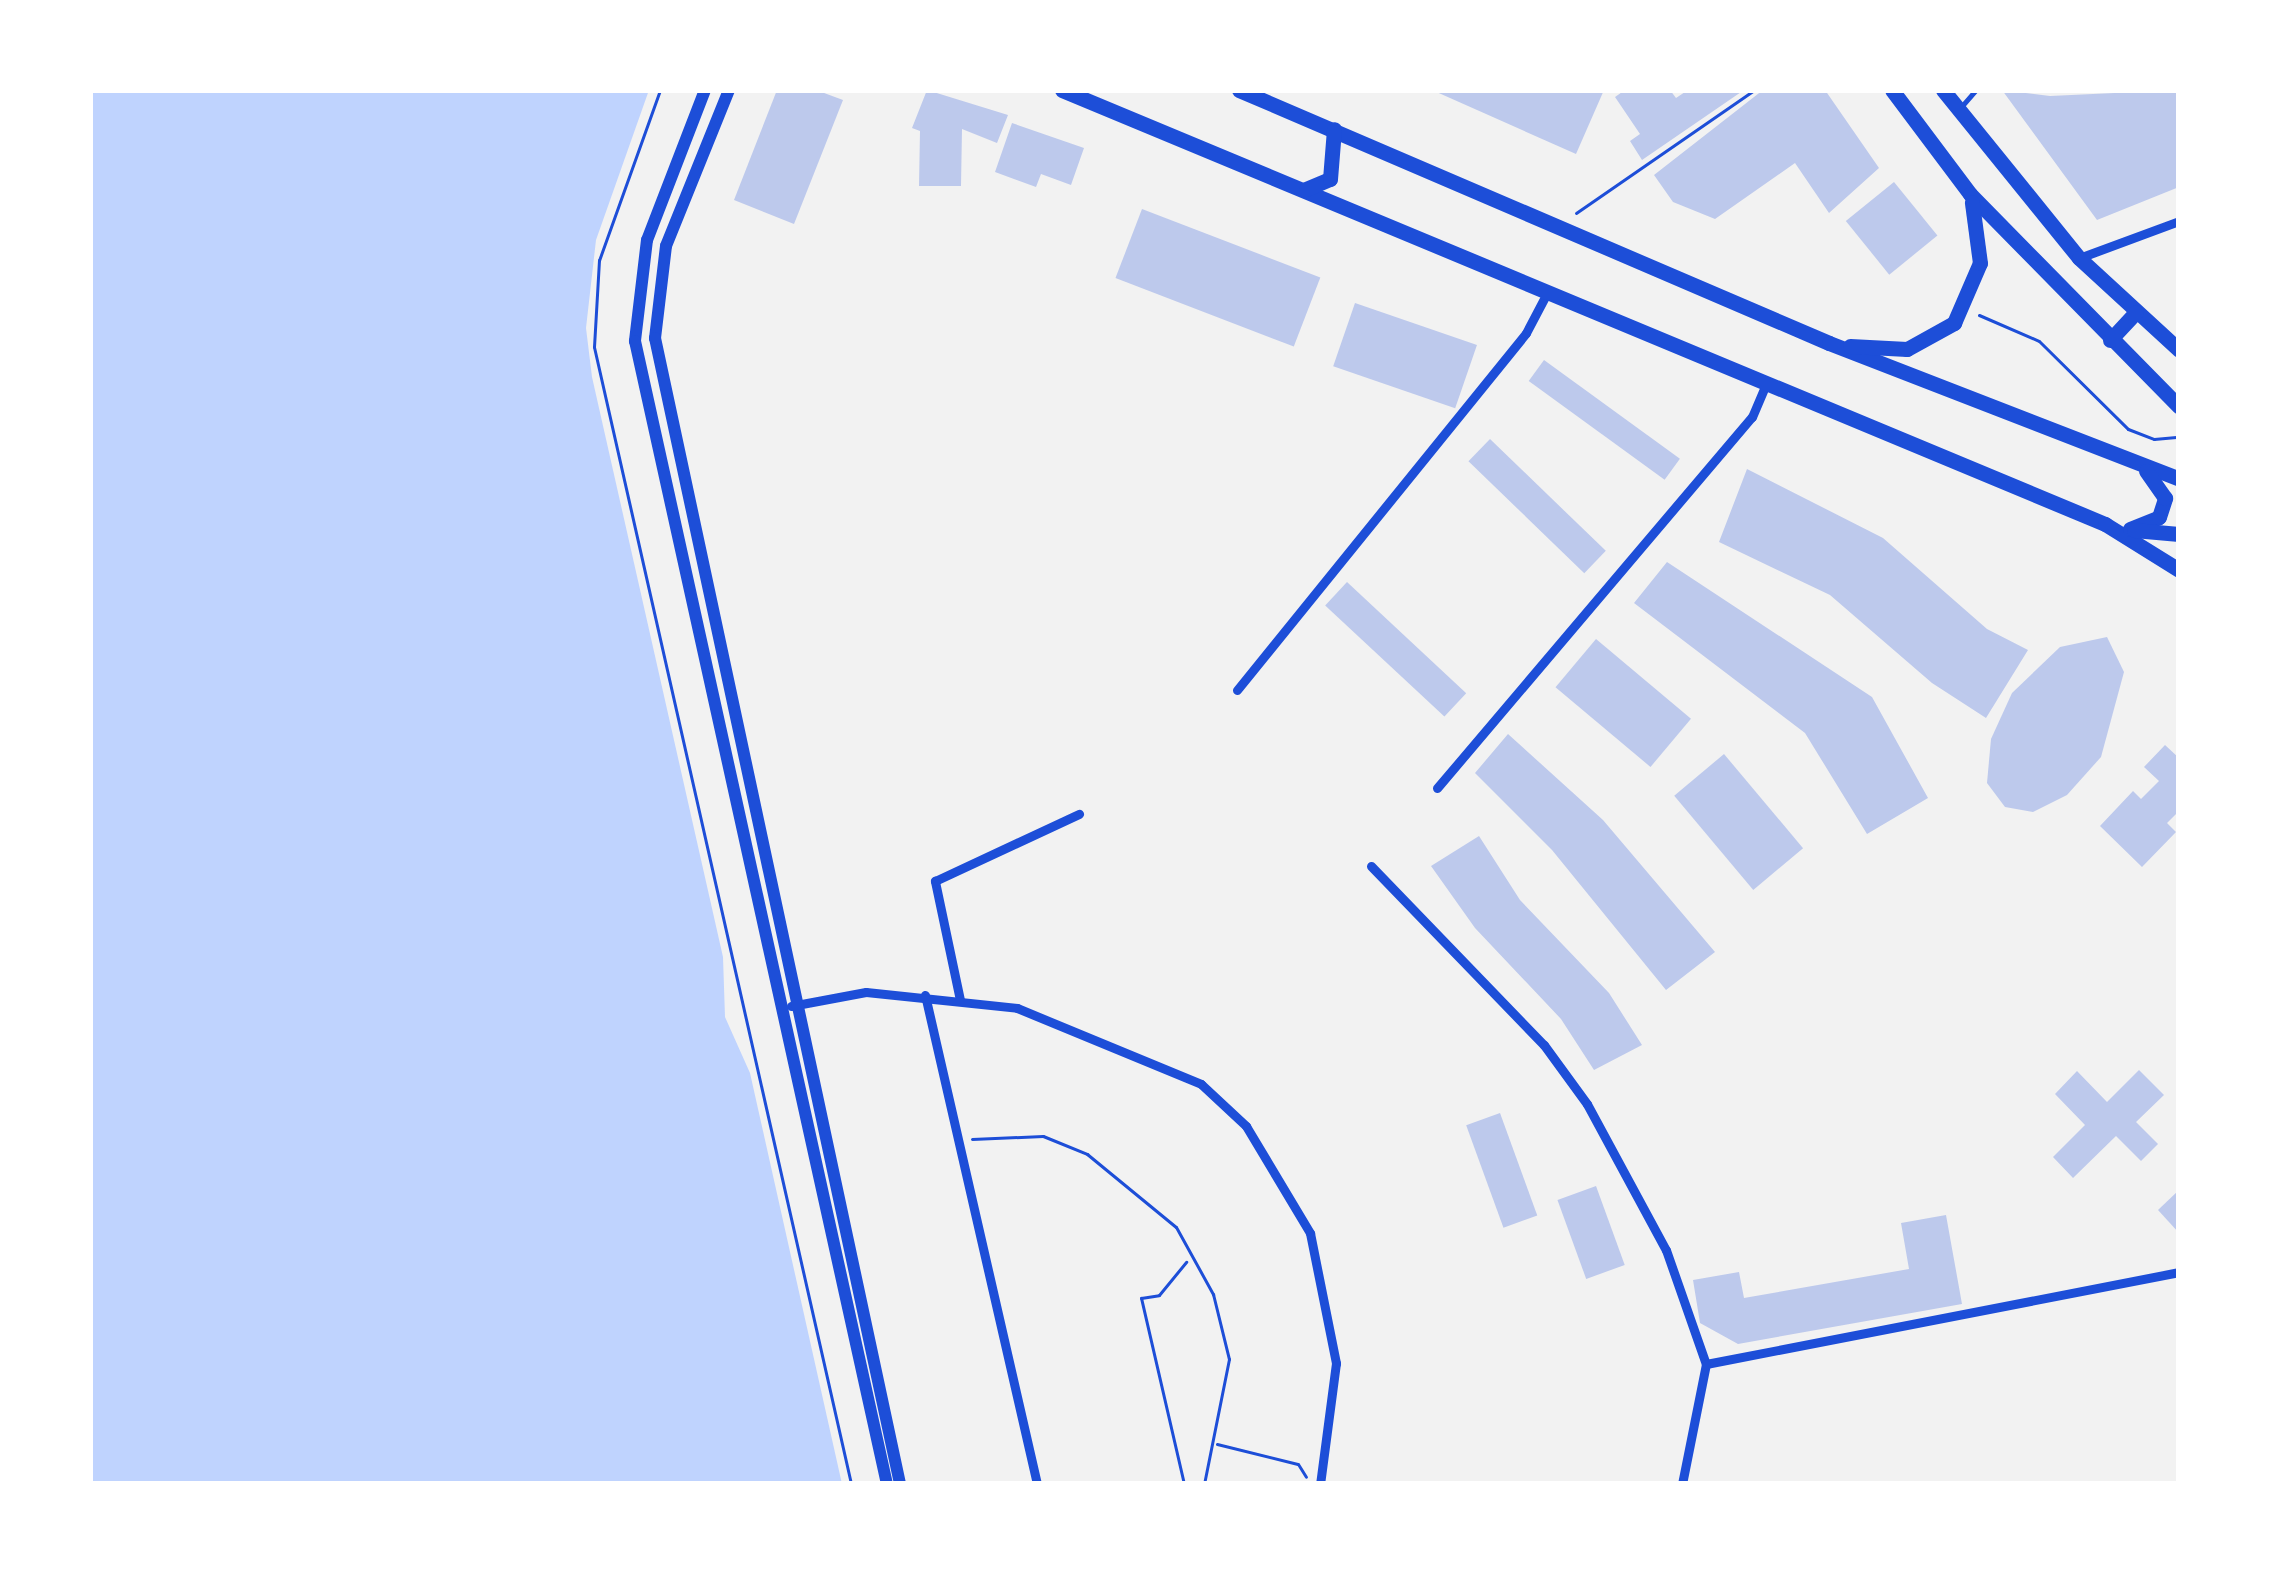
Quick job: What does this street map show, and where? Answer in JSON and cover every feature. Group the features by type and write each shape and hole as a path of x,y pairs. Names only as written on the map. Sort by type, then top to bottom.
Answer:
{"main road":[{"path":"1062,90 2105,524 2179,570"},
{"path":"1239,90 1829,344 2146,471 2179,478"},
{"path":"1892,90 1970,194 2179,407"},
{"path":"1943,90 2079,258 2179,350"},
{"path":"1306,189 1330,179 1334,129"},
{"path":"1829,344 1907,350 1964,308 1983,245 1970,194"},
{"path":"2110,340 2136,312"},
{"path":"2130,529 2159,517 2164,498 2146,471"},
{"path":"2105,524 2179,534"}],"street":[{"path":"705,90 646,240 635,341 900,1484"},
{"path":"729,90 666,246 655,338 784,924 787,1007 887,1484"},
{"path":"2079,258 2179,221"},
{"path":"1237,690 1526,333 1548,290"},
{"path":"1437,788 1752,417 1767,382"},
{"path":"960,1000 934,881 1079,814"},
{"path":"1371,866 1544,1045 1587,1104 1666,1250 1706,1364 1682,1484"},
{"path":"787,1007 866,992 1017,1008 1201,1084 1246,1126 1310,1233 1328,1294 1336,1363 1316,1484"},
{"path":"925,995 1036,1484"},
{"path":"1706,1364 2179,1272"}],"lane":[{"path":"1958,110 1976,90"}],"path":[{"path":"660,90 599,260 594,347 850,1484"},
{"path":"1555,228 1754,90"},
{"path":"1964,308 2039,341 2128,429 2154,440 2179,437"},
{"path":"959,1142 1043,1136 1087,1154 1176,1227 1188,1261 1213,1294 1229,1359 1216,1444 1204,1484"},
{"path":"1184,1484 1141,1298 1159,1295 1188,1261"},
{"path":"1216,1444 1298,1464 1316,1484"}],"water":[{"path":"90,90 649,90 596,240 586,328 592,377 723,957 725,1017 750,1073 842,1484 90,1484"}],"building":[{"path":"777,90 816,90 843,100 794,224 734,200"},
{"path":"927,90 1008,115 997,143 962,129 961,186 919,186 920,131 912,128"},
{"path":"1432,90 1604,90 1576,154"},
{"path":"1625,90 1670,90 1676,98 1688,90 1744,90 1642,160 1630,141 1640,134 1615,97"},
{"path":"1763,90 1825,90 1879,168 1829,213 1795,163 1715,219 1673,202 1654,175"},
{"path":"2002,90 2050,96 2179,90 2179,187 2097,220"},
{"path":"1012,123 1084,148 1071,185 1041,174 1036,187 995,172"},
{"path":"1894,182 1937,236 1889,275 1846,221"},
{"path":"1142,209 1320,277 1294,347 1115,278"},
{"path":"1355,303 1477,345 1455,408 1333,366"},
{"path":"1544,360 1680,459 1665,480 1529,381"},
{"path":"1490,439 1606,551 1584,573 1468,461"},
{"path":"1747,469 1883,538 1987,629 2028,650 1986,718 1932,683 1830,595 1719,542"},
{"path":"1667,562 1872,697 1928,798 1867,834 1805,733 1634,603"},
{"path":"1347,582 1466,693 1444,717 1325,605"},
{"path":"2107,637 2124,672 2101,757 2067,795 2033,812 2005,807 1987,783 1991,739 2012,693 2060,647"},
{"path":"1596,639 1691,719 1650,767 1556,687"},
{"path":"1508,734 1603,820 1715,952 1666,990 1552,850 1475,773"},
{"path":"2165,745 2179,758 2179,811 2167,823 2176,832 2142,867 2100,826 2133,791 2141,799 2159,781 2144,767"},
{"path":"1724,754 1803,848 1753,890 1674,796"},
{"path":"1479,836 1520,900 1609,993 1642,1045 1594,1070 1561,1019 1475,928 1431,866"},
{"path":"2139,1070 2164,1095 2136,1122 2158,1144 2141,1161 2116,1136 2073,1178 2053,1157 2085,1125 2055,1094 2077,1071 2107,1102"},
{"path":"1500,1113 1537,1215 1503,1228 1466,1125"},
{"path":"1596,1186 1625,1265 1586,1279 1557,1200"},
{"path":"2179,1190 2179,1233 2158,1210"},
{"path":"1946,1215 1962,1304 1738,1344 1700,1323 1693,1280 1739,1272 1744,1298 1909,1269 1901,1223"}]}
